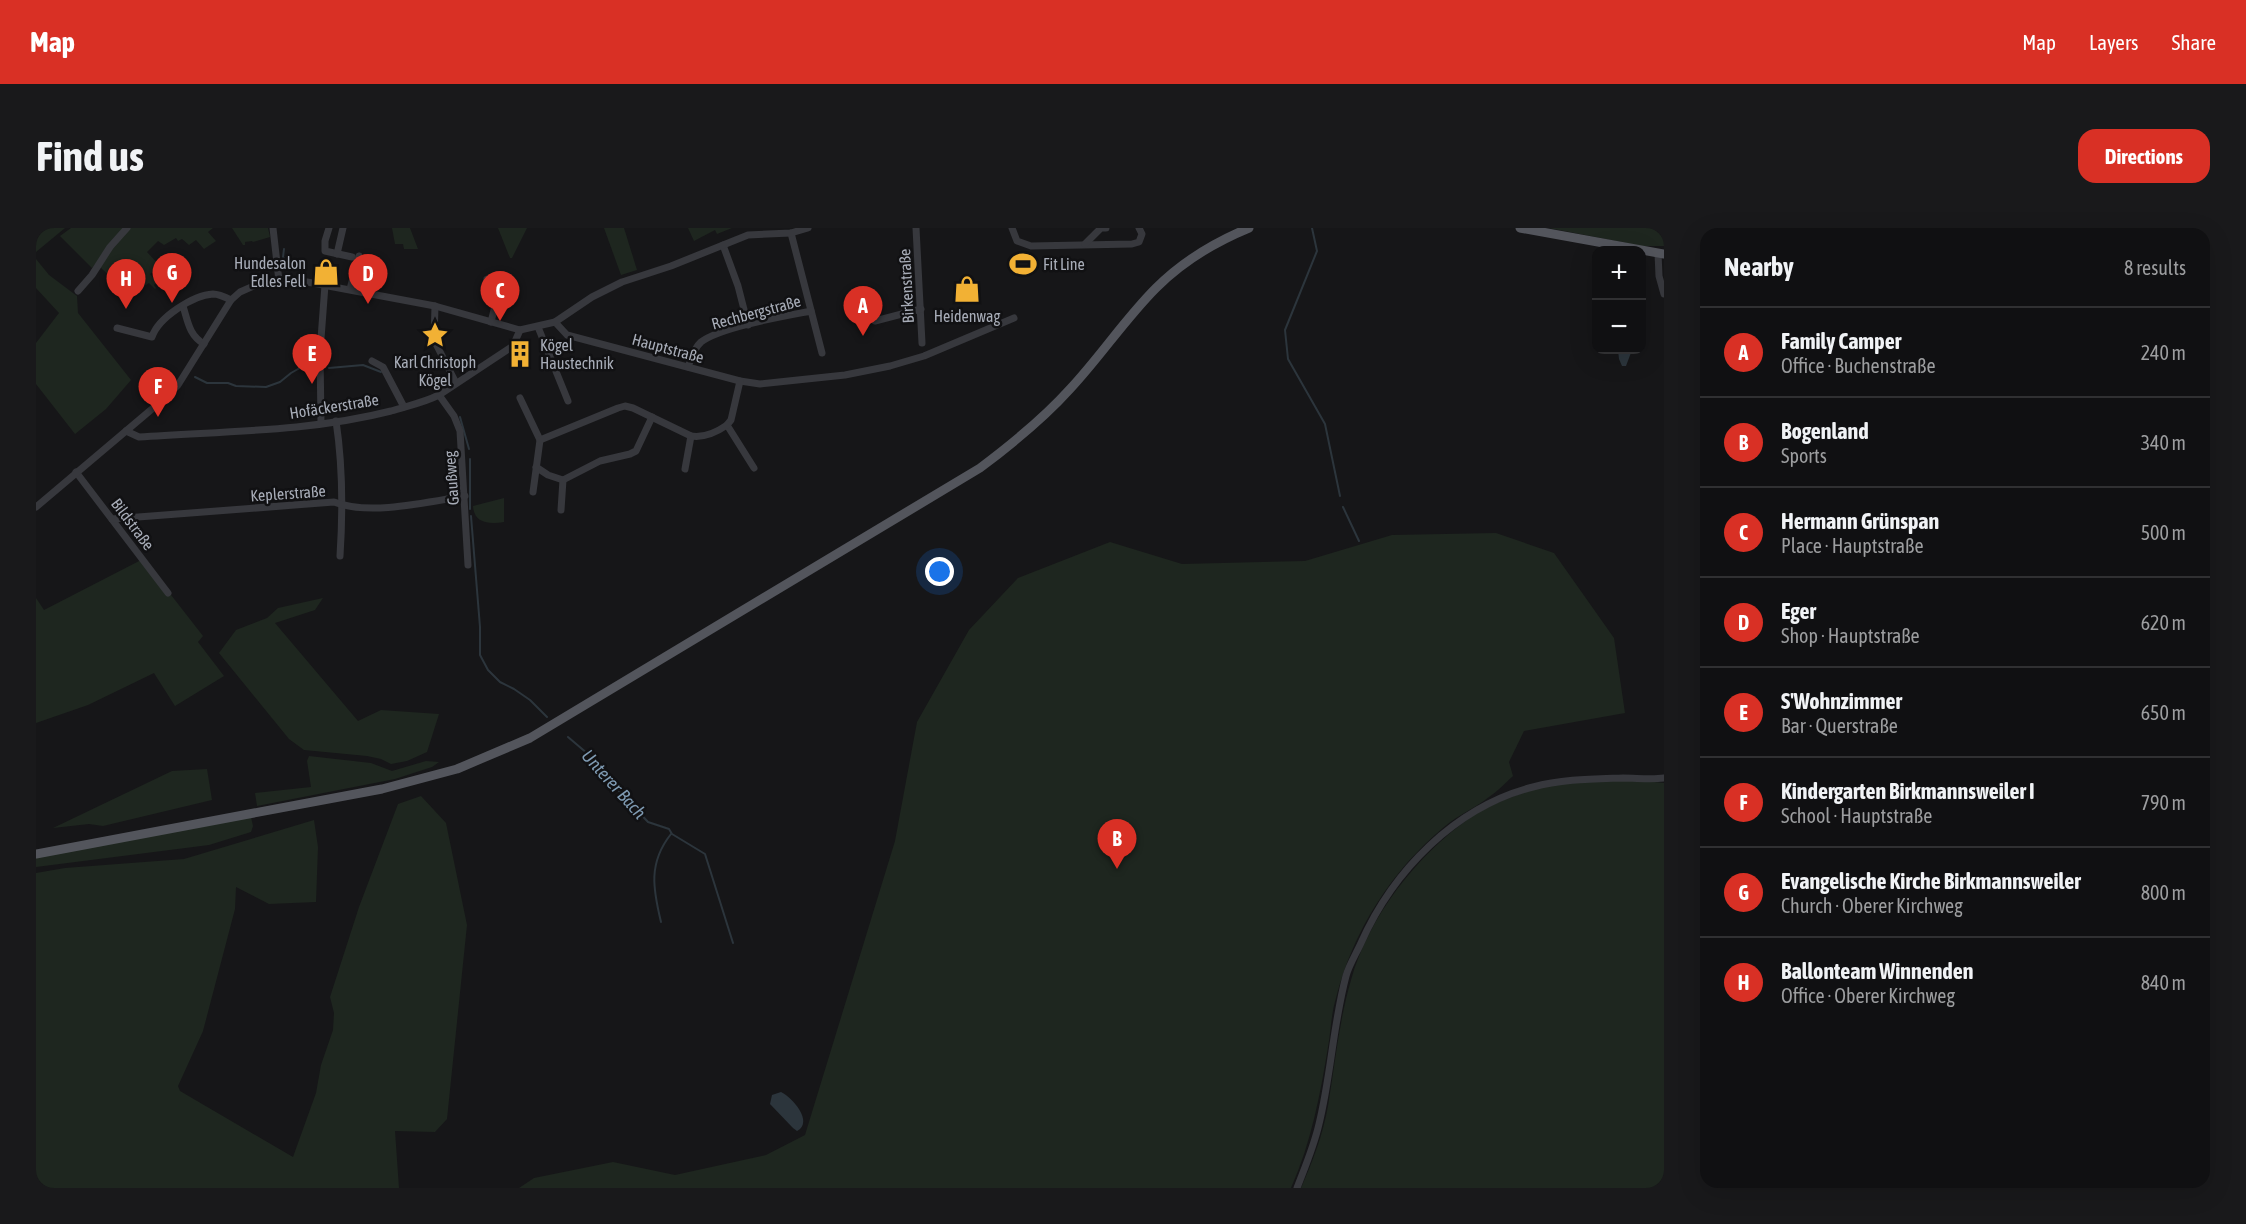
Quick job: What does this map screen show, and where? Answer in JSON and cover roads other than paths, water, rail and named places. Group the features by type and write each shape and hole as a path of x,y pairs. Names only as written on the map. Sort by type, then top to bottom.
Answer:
{"main road":[{"path":"1520,228 1661,254"},
{"path":"36,854 382,789 457,769 530,738 980,468 1026,432 1057,403 1157,287 1203,251 1240,230"}],"street":[{"path":"78,291 127,228"},
{"path":"273,228 279,281"},
{"path":"329,228 325,251 356,256 350,290"},
{"path":"337,254 343,228"},
{"path":"36,507 178,385 231,300 240,292 256,285 279,281 325,285 435,306 520,330 555,322 592,297 622,282 671,266 748,235 791,233 808,228"},
{"name":"Birkenstraße","path":"916,228 922,343"},
{"path":"1012,228 1014,236 1022,244 1132,244 1139,242 1142,234 1139,228"},
{"path":"1085,244 1101,228 1106,228"},
{"path":"791,233 822,353"},
{"path":"723,244 738,286 748,325"},
{"path":"1661,254 1659,276 1664,294"},
{"path":"486,279 495,306 491,322"},
{"path":"321,423 320,352 325,285"},
{"path":"117,328 152,337 161,322 194,299 214,294 231,300"},
{"path":"183,306 189,328 195,338 204,344"},
{"path":"435,306 434,340 456,383"},
{"path":"875,321 921,309"},
{"name":"Rechbergstraße","path":"688,367 700,343 711,337 748,325 811,311"},
{"name":"Hauptstraße","path":"555,322 567,335 740,381 760,384 845,375 890,366 924,356 1014,318"},
{"path":"538,327 568,401"},
{"name":"Hofäckerstraße","path":"126,431 139,437 270,429 369,416 426,401 439,395 513,346 520,330"},
{"path":"372,361 383,367 404,407"},
{"path":"540,440 577,423 625,406 699,437 721,429 731,420 740,381"},
{"name":"Gaußweg","path":"439,395 454,416 460,431 468,565"},
{"path":"520,398 540,440 532,492"},
{"path":"562,480 600,461 636,451 652,417"},
{"path":"336,421 341,451 343,506 340,556"},
{"path":"727,425 754,468"},
{"path":"686,469 691,435"},
{"path":"537,467 562,480"},
{"name":"Bildstraße","path":"76,472 168,593"},
{"path":"561,510 562,480"},
{"name":"Keplerstraße","path":"112,519 334,502 343,506 387,507 465,496"},
{"path":"1297,1188 1319,1124 1347,974 1380,906 1417,859 1445,831 1504,795 1534,786 1563,781 1664,778"}],"waterway":[{"path":"1312,228 1317,251 1285,330 1288,359 1325,424 1340,496"},
{"path":"284,249 286,269"},
{"name":"Unterer Bach","path":"195,377 207,383 266,387 280,382 305,365 312,364"},
{"name":"Unterer Bach","path":"329,368 363,365 381,372"},
{"name":"Unterer Bach","path":"460,417 469,449"},
{"name":"Unterer Bach","path":"470,459 470,509"},
{"path":"1343,507 1359,541"},
{"name":"Unterer Bach","path":"471,516 480,627 480,655 488,670 500,682 530,700 547,717"},
{"name":"Unterer Bach","path":"568,737 595,760 607,778 648,822 669,829 672,834 705,854 733,943"},
{"path":"661,922 654,876 659,855 671,834"}],"place":[{"name":"Fit Line","path":"1023,264"},
{"name":"Hundesalon Edles Fell","path":"326,272"},
{"name":"Heidenwag","path":"967,289"},
{"name":"Evangelische Kirche Birkmannsweiler","path":"172,303"},
{"name":"Eger","path":"368,304"},
{"name":"Ballonteam Winnenden","path":"126,309"},
{"name":"Hermann Grünspan","path":"500,321"},
{"name":"Karl Christoph Kögel","path":"435,335"},
{"name":"Family Camper","path":"863,336"},
{"name":"Kögel Haustechnik","path":"520,354"},
{"name":"S'Wohnzimmer","path":"312,384"},
{"name":"Kindergarten Birkmannsweiler I","path":"158,417"},
{"name":"Bogenland","path":"1117,869"}]}
